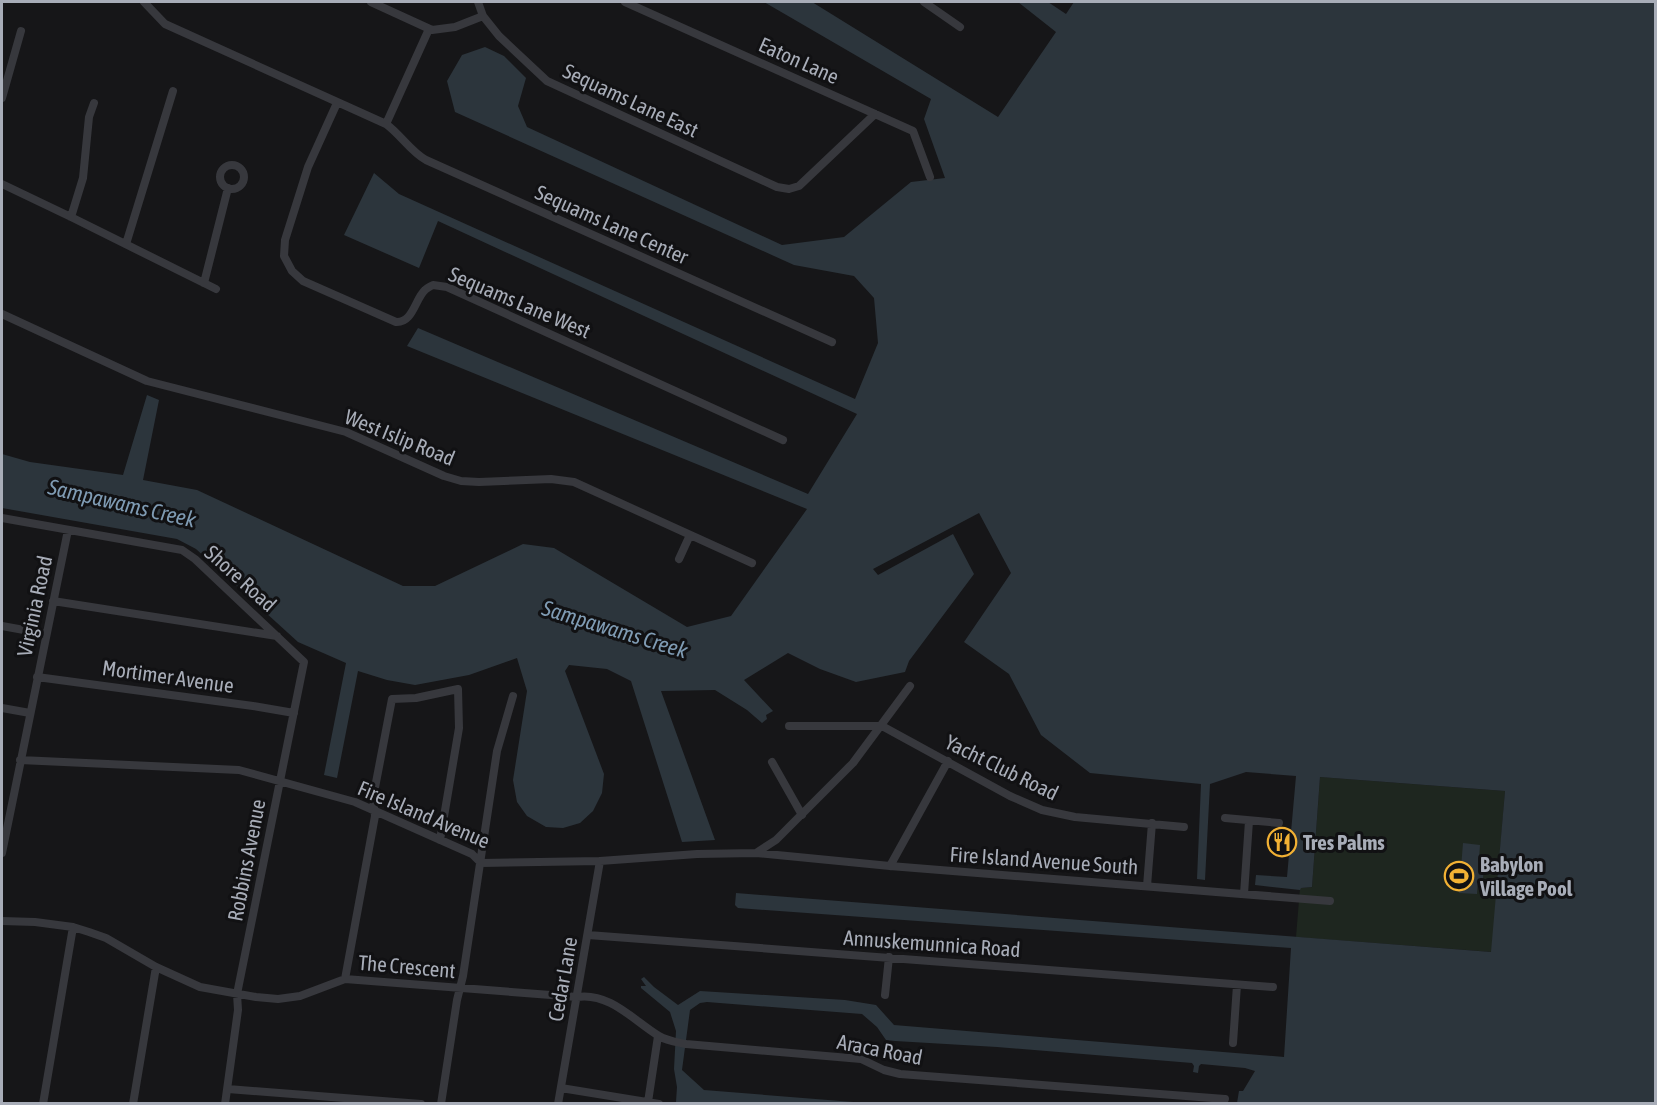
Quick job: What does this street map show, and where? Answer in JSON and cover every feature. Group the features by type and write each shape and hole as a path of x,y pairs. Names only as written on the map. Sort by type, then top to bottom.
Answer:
{"street":[{"name":"Sequams Lane Center","path":"146,2 165,24 386,124 401,136 417,155 426,160 832,342"},
{"path":"371,2 429,29 442,30 483,16 478,2"},
{"name":"Eaton Lane","path":"625,2 914,131 930,177"},
{"path":"924,2 960,27"},
{"name":"Sequams Lane East","path":"483,16 499,36 531,68 552,84 777,187 789,189 799,186 875,114"},
{"path":"386,124 429,29"},
{"path":"2,98 21,31"},
{"path":"126,244 172,91"},
{"path":"71,216 83,178 89,117 94,103"},
{"name":"Sequams Lane West","path":"337,103 308,167 285,240 284,256 292,271 303,281 396,322 407,319 424,291 434,285 447,287 783,440"},
{"path":"2,184 216,289"},
{"path":"204,283 228,188"},
{"name":"West Islip Road","path":"2,314 147,381 346,432 444,476 461,481 551,479 574,482 752,563"},
{"name":"Shore Road","path":"2,518 182,550 195,559 278,636"},
{"name":"Virginia Road","path":"20,760 68,530"},
{"path":"679,559 690,535"},
{"path":"53,601 278,636"},
{"path":"2,626 46,634"},
{"name":"Robbins Avenue","path":"225,1104 238,1010 237,994 304,662 278,636"},
{"name":"Mortimer Avenue","path":"37,677 294,713"},
{"path":"756,853 776,840 853,764 910,686"},
{"path":"345,979 375,816 373,798 392,699 416,698 458,689 459,728 440,840"},
{"path":"441,1104 497,751 513,696"},
{"path":"2,708 30,713"},
{"path":"789,726 882,726"},
{"name":"Yacht Club Road","path":"882,726 1010,796 1042,810 1075,817 1184,827"},
{"path":"2,853 20,760"},
{"name":"Fire Island Avenue","path":"20,760 239,770 355,802 472,854 481,863 600,861 697,854 756,853"},
{"path":"890,866 948,761"},
{"path":"772,762 802,815"},
{"path":"1225,818 1279,823"},
{"path":"1244,894 1249,820"},
{"path":"1147,886 1152,824"},
{"name":"Fire Island Avenue South","path":"756,853 1330,901"},
{"name":"Cedar Lane","path":"558,1104 600,861"},
{"name":"The Crescent","path":"2,921 73,927 106,938 156,967 200,987 237,994 278,999 300,996 345,979 577,997"},
{"path":"43,1104 73,927"},
{"name":"Annuskemunnica Road","path":"588,935 1273,987"},
{"path":"885,995 889,957"},
{"path":"133,1104 156,967"},
{"path":"1233,1043 1237,985"},
{"name":"Araca Road","path":"577,997 585,996 611,1004 629,1013 658,1036 686,1044 861,1059 884,1070 900,1074 1225,1099"},
{"path":"648,1102 658,1036"},
{"path":"561,1088 659,1104"},
{"path":"228,1089 421,1104"}],"shaded area":[{"path":"1320,777 1505,791 1492,952 1296,937 1300,888 1312,887"}],"water":[{"name":"Sampawams Creek","path":"764,2 812,2 998,117 1056,32 1018,2 1048,2 1066,14 1074,2 1655,2 1655,1103 1237,1103 1239,1091 1243,1091 1255,1071 1201,1064 1198,1073 1193,1072 1192,1063 886,1040 877,1027 862,1014 707,1002 700,1003 690,1010 682,1070 704,1090 866,1103 696,1104 676,1102 677,1087 674,1069 676,1031 670,1012 641,988 641,986 646,986 641,979 644,977 678,1005 700,991 845,1000 876,1005 894,1025 1284,1057 1291,948 738,908 735,905 736,893 1491,952 1505,791 1320,777 1312,887 1300,890 1255,885 1256,875 1287,877 1296,776 1246,772 1210,784 1205,880 1197,879 1201,784 1090,773 1041,735 1009,674 964,642 1011,573 979,513 873,569 878,575 953,534 974,574 909,661 905,672 856,682 820,669 788,653 744,680 773,711 766,715 767,719 762,723 747,710 715,690 661,691 715,840 682,842 631,681 607,669 569,665 565,671 604,774 602,793 593,811 580,823 563,828 546,827 527,816 517,802 513,780 527,691 517,658 469,675 415,685 387,680 358,671 337,778 324,775 346,663 298,642 196,549 177,539 2,508 2,454 30,462 123,475 147,395 159,400 143,480 197,490 403,586 435,586 523,544 554,548 687,627 731,616 807,509 407,346 418,328 808,494 857,414 438,221 419,268 344,235 374,173 399,194 855,399 878,343 874,298 854,276 794,265 455,112 447,81 462,55 485,47 504,56 526,78 518,106 527,127 782,245 844,237 911,182 945,178 924,119 931,99"},
{"path":"1463,843 1480,845 1479,859 1484,859 1483,879 1478,879 1477,894 1459,893"}],"place":[{"name":"Tres Palms","path":"1282,842"},
{"name":"Babylon Village Pool","path":"1459,876"}]}
